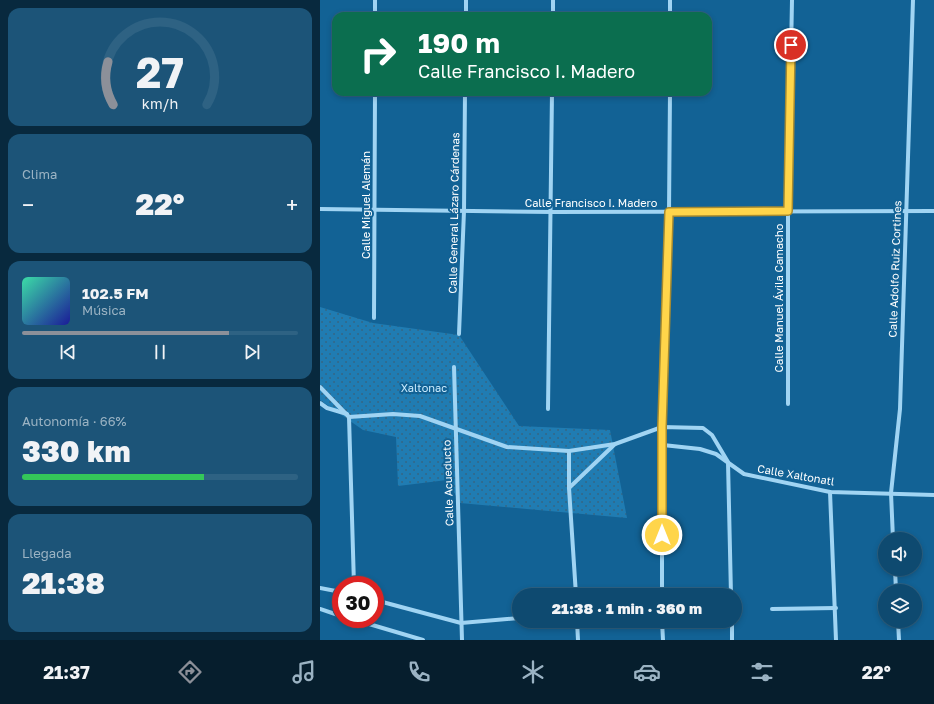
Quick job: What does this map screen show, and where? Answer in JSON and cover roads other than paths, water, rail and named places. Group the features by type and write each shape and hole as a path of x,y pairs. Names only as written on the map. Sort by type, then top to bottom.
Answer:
{"street":[{"path":"375,0 375,12"},
{"path":"466,0 466,12"},
{"path":"553,0 553,12"},
{"path":"670,0 670,12"},
{"name":"Calle Manuel Ávila Camacho","path":"788,404 788,211 792,0"},
{"name":"Calle Adolfo Ruiz Cortines","path":"893,532 891,493 900,409 905,211 913,0"},
{"name":"Calle Miguel Alemán","path":"374,318 375,96"},
{"name":"Calle General Lázaro Cárdenas","path":"460,334 464,211 465,96"},
{"path":"548,409 552,212 552,96"},
{"path":"662,588 662,427 669,212 670,96"},
{"name":"Calle Francisco I. Madero","path":"320,209 552,212 934,211"},
{"path":"454,368 455,428 507,447 569,451 616,444 662,427 703,428 712,435 728,462 731,588"},
{"path":"320,387 348,415 354,576"},
{"path":"320,403 327,408 348,415"},
{"name":"Calle Acueducto","path":"348,415 393,414 420,416 455,428 462,640"},
{"path":"569,488 616,444"},
{"name":"Calle Xaltonatl","path":"663,445 700,449 716,454 744,474 830,492 934,495"},
{"path":"569,451 569,488 576,588"},
{"path":"830,492 836,608 836,640"},
{"path":"320,588 332,590"},
{"path":"384,602 461,623 512,619"},
{"path":"772,608 836,608"},
{"path":"320,609 332,613"},
{"path":"382,628 423,640"},
{"path":"577,628 578,640"},
{"path":"662,628 663,640"},
{"path":"732,628 732,640"},
{"path":"898,628 899,640"}],"park label":[{"name":"Xaltonac","path":"424,388"}]}
